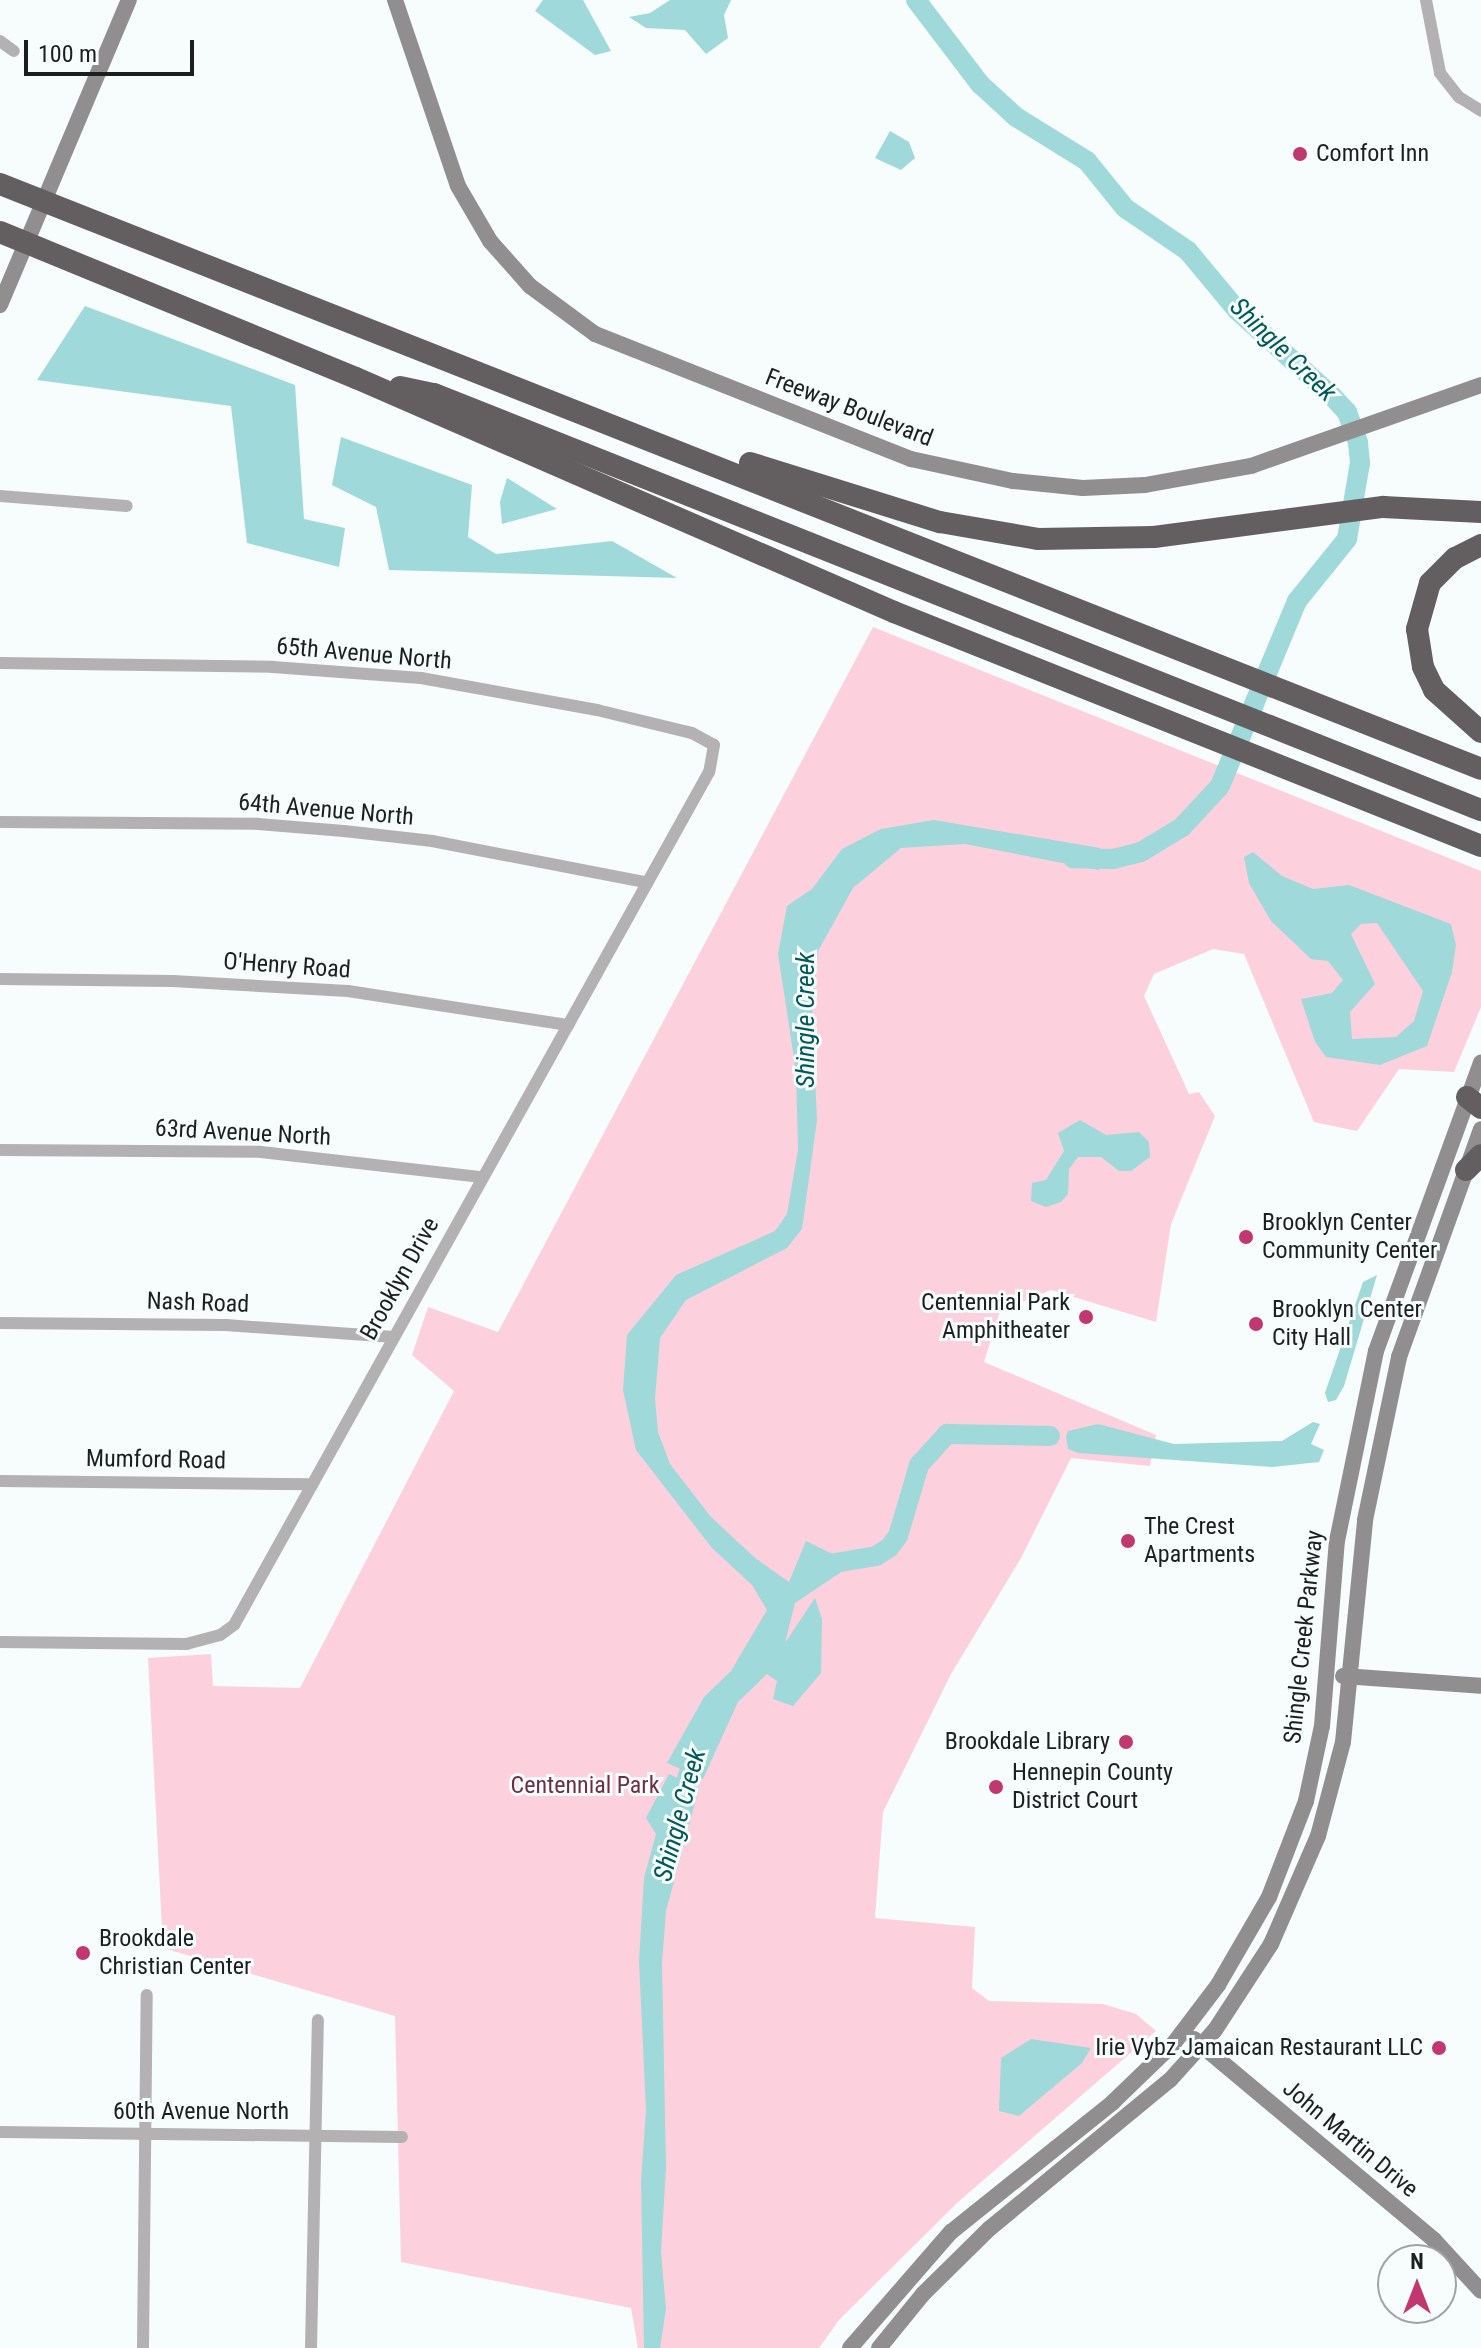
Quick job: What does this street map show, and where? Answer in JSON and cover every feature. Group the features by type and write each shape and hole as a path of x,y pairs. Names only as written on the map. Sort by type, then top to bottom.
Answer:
{"highway":[{"path":"0,184 522,386 1481,769"},
{"path":"0,232 356,378 831,585 1481,846"},
{"path":"356,378 434,394 1481,810"},
{"path":"522,386 859,500 994,534 1120,540 1383,507 1481,512"},
{"path":"1481,545 1455,558 1430,583 1417,629 1420,657 1434,690 1481,732"}],"street":[{"path":"0,305 129,0"},
{"name":"Freeway Boulevard","path":"395,0 443,151 476,219 530,286 595,334 911,459 990,478 1083,488 1145,485 1251,466 1481,385"},
{"path":"1426,0 1440,73 1459,97 1481,111"},
{"path":"0,41 14,51"},
{"path":"0,496 127,506"},
{"name":"65th Avenue North","path":"0,663 247,666 421,678 597,710 692,733 714,745"},
{"name":"Brooklyn Drive","path":"0,1642 187,1644 220,1635 234,1625 709,772 714,745"},
{"name":"64th Avenue North","path":"0,822 258,824 344,831 432,841 645,882"},
{"name":"O'Henry Road","path":"0,979 173,981 348,991 568,1025"},
{"name":"Shingle Creek Parkway","path":"850,2348 951,2232 1113,2102 1185,2029 1245,1943 1290,1848 1312,1775 1327,1675 1337,1541 1373,1361 1476,1101 1481,1063"},
{"name":"Shingle Creek Parkway","path":"879,2348 923,2294 989,2229 1130,2118 1200,2045 1271,1944 1311,1857 1339,1758 1351,1676 1357,1576 1383,1421 1415,1302 1473,1163 1481,1129"},
{"name":"63rd Avenue North","path":"0,1150 261,1152 482,1177"},
{"name":"Nash Road","path":"0,1323 226,1325 394,1337"},
{"name":"Mumford Road","path":"0,1481 312,1484"},
{"path":"1327,1675 1481,1686"},
{"path":"143,2348 147,1995"},
{"path":"311,2348 313,2134 318,2020"},
{"name":"John Martin Drive","path":"1185,2029 1200,2045 1434,2240 1481,2291"},
{"name":"60th Avenue North","path":"0,2132 402,2137"}],"green space":[{"name":"Centennial Park","path":"873,627 1481,871 1481,1007 1454,1072 1399,1069 1357,1131 1314,1122 1244,954 1213,949 1154,974 1144,996 1189,1094 1199,1092 1215,1116 1171,1224 1156,1322 1051,1290 1000,1311 984,1362 1156,1435 1150,1466 1071,1458 1021,1558 951,1674 883,1812 875,1918 975,1927 972,1988 989,2001 1103,2004 1136,2014 1156,2031 958,2202 839,2320 819,2348 638,2348 631,2308 401,2262 395,2016 163,1948 148,1658 211,1654 213,1686 300,1688 454,1391 412,1355 428,1307 498,1332"}],"water":[{"path":"543,0 583,0 611,51 595,55 535,11"},
{"path":"670,0 731,0 724,15 728,38 706,54 685,30 646,28 629,17 650,13"},
{"path":"890,131 909,142 915,158 901,170 875,158"},
{"path":"85,306 295,385 304,519 345,528 339,567 247,543 231,406 37,380"},
{"path":"341,437 472,485 468,537 496,554 612,541 677,578 389,570 376,507 332,485"},
{"path":"507,478 557,509 502,524 500,502"},
{"path":"934,820 1100,848 1099,870 965,844 901,848 853,888 818,951 812,1016 817,1120 802,1229 787,1248 686,1300 660,1338 655,1398 658,1432 670,1464 711,1517 754,1557 789,1582 806,1541 853,1564 795,1603 785,1643 815,1598 822,1619 821,1673 793,1706 773,1699 777,1681 767,1674 738,1702 703,1779 667,1763 704,1697 731,1671 767,1610 752,1585 712,1548 636,1450 623,1390 627,1335 676,1275 775,1231 787,1214 798,1150 796,1071 778,954 787,906 812,889 842,849 881,829"},
{"path":"1253,852 1282,876 1313,889 1349,885 1451,924 1456,945 1452,972 1427,1046 1380,1065 1326,1057 1315,1042 1301,999 1332,993 1343,980 1328,961 1311,959 1271,921 1249,883 1244,857","holes":["1377,923 1423,991 1414,1021 1396,1037 1352,1039 1350,1012 1375,984 1351,934 1361,924"]},
{"path":"1080,1120 1106,1135 1139,1132 1149,1142 1150,1157 1131,1171 1119,1171 1101,1157 1078,1157 1069,1169 1068,1194 1061,1202 1046,1207 1031,1201 1032,1183 1046,1180 1064,1151 1058,1133"},
{"path":"1377,1275 1344,1386 1336,1400 1328,1402 1325,1393 1363,1282"},
{"path":"1313,1422 1320,1424 1311,1444 1324,1450 1319,1462 1272,1467 1078,1453 1068,1449 1066,1437 1068,1431 1098,1424 1174,1444 1282,1441"},
{"path":"669,1774 699,1788 666,1911 662,1963 666,2167 661,2252 666,2309 660,2348 644,2348 641,2180 646,2110 639,1961 644,1878 656,1834 646,1818"},
{"path":"1031,2039 1091,2048 1082,2063 1019,2116 999,2111 1001,2058"}],"waterway":[{"name":"Shingle Creek","path":"916,0 980,84 1016,117 1087,161 1125,208 1188,251 1237,310 1347,412 1358,443 1360,463 1347,539 1297,601 1220,786 1182,827 1141,852 1112,859 1073,858"},
{"path":"823,1565 876,1556 889,1548 898,1536 919,1465 947,1434 1050,1436"},
{"name":"Shingle Creek","path":"678,1808 697,1747"}],"place":[{"name":"Comfort Inn","path":"1300,154"},
{"name":"Brooklyn Center Community Center","path":"1246,1237"},
{"name":"Centennial Park Amphitheater","path":"1086,1317"},
{"name":"Brooklyn Center City Hall","path":"1256,1324"},
{"name":"The Crest Apartments","path":"1128,1541"},
{"name":"Brookdale Library","path":"1126,1742"},
{"name":"Hennepin County District Court","path":"996,1787"},
{"name":"Brookdale Christian Center","path":"83,1953"},
{"name":"Irie Vybz Jamaican Restaurant LLC","path":"1439,2048"}]}
